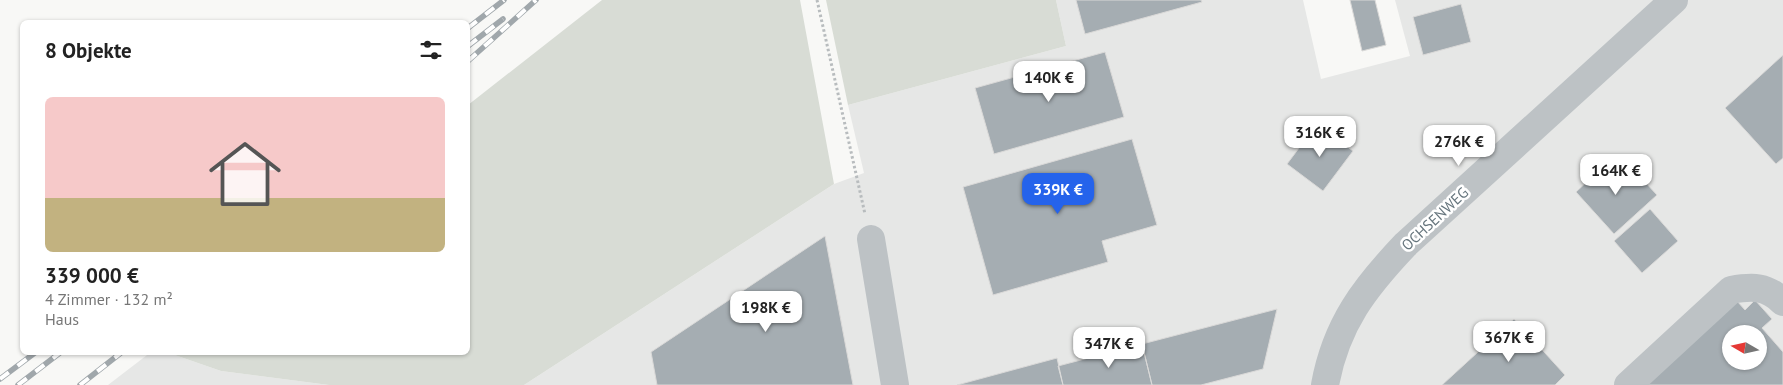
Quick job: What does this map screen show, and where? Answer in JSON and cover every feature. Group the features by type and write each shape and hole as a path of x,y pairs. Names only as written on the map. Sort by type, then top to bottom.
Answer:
{"street":[{"name":"OCHSENWEG","path":"1325,385 1328,368 1340,334 1353,307 1379,273 1414,237 1674,0"},
{"path":"871,239 895,385"},
{"path":"1628,385 1731,290 1747,287 1780,291"}],"path":[{"path":"817,0 871,239"}],"shaded area":[{"path":"602,0 800,0 834,184 524,385 329,385 221,371 175,355 470,355 470,103"},
{"path":"826,0 1056,0 1066,46 848,105"},
{"path":"1056,0 1303,0 1321,79 1410,56 1395,0 1783,0 1783,385 524,385 834,184 864,173 848,105 1066,46"},
{"path":"147,355 175,355 221,371 329,385 108,385"}],"building":[{"path":"1076,0 1201,0 1202,2 1085,34"},
{"path":"1350,0 1375,0 1386,45 1362,51"},
{"path":"1461,4 1471,42 1423,55 1413,17"},
{"path":"1105,52 1124,117 994,154 975,88"},
{"path":"1783,55 1783,158 1776,164 1725,108"},
{"path":"1317,124 1353,151 1323,191 1287,164"},
{"path":"1132,139 1157,225 1102,241 1108,262 993,295 963,187"},
{"path":"1608,162 1623,178 1633,169 1657,195 1614,234 1576,192"},
{"path":"1650,209 1678,241 1642,273 1614,241"},
{"path":"825,236 853,385 657,385 651,352"},
{"path":"1755,300 1772,319 1765,325 1722,325 1722,370 1768,370 1768,335 1783,352 1783,385 1644,385 1737,301 1745,310"},
{"path":"1277,309 1263,369 1201,385 1152,385 1142,344"},
{"path":"1514,319 1565,375 1555,385 1442,385"},
{"path":"1142,344 1152,385 1063,385 1058,366"},
{"path":"1057,358 1063,385 957,385"}],"railway":[{"path":"470,26 504,0"},
{"path":"470,59 536,0"},
{"path":"470,44 503,19"},
{"path":"0,379 32,355"},
{"path":"18,385 57,355"},
{"path":"80,385 118,355"}]}
